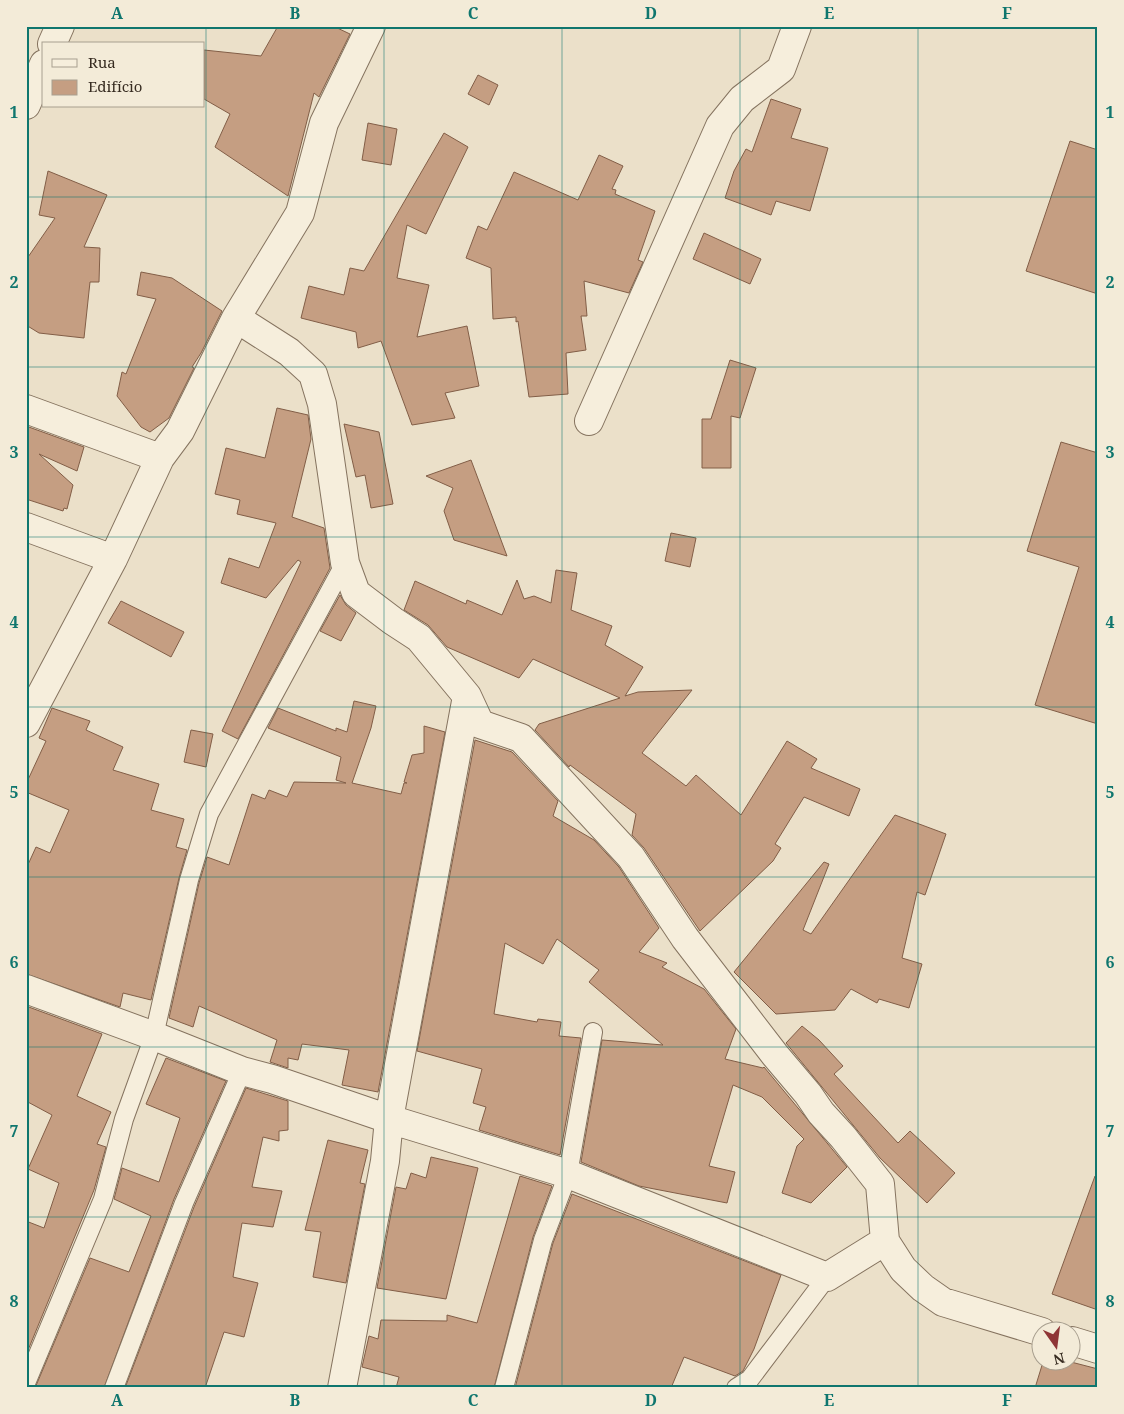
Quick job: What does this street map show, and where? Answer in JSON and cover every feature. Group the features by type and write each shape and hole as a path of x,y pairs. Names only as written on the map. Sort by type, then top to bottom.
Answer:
{"street":[{"path":"53,42 60,26"},
{"path":"26,723 114,559 160,458 180,431 236,318 300,214 324,123 371,26"},
{"path":"589,421 720,126 742,99 781,69 797,26"},
{"path":"26,105 42,69"},
{"path":"236,318 289,352 313,374 322,404 345,563 356,593 393,621 420,638 466,696 480,724 521,738 631,857 685,938 775,1055 808,1094 821,1114 843,1137 880,1184 885,1241 903,1269 923,1288 943,1302 1032,1329"},
{"path":"26,409 160,458"},
{"path":"26,527 114,559"},
{"path":"342,1388 385,1161 389,1119 466,696"},
{"path":"26,989 242,1071 568,1174 827,1277 885,1241"},
{"path":"1082,1344 1098,1349"}],"lane":[{"path":"26,1383 103,1199 124,1119 154,1036 189,880 209,814 345,563"},
{"path":"504,1388 543,1240 568,1174 594,1032"},
{"path":"114,1388 130,1341 184,1203 242,1071"},
{"path":"736,1388 750,1379 827,1277"}],"building":[{"path":"278,26 333,26 350,34 319,97 314,93 288,196 215,147 230,114 205,100 205,50 261,56"},
{"path":"478,75 498,85 489,105 468,94"},
{"path":"771,99 801,109 791,138 828,148 810,211 776,201 771,215 725,198 734,171 746,149 752,152"},
{"path":"368,123 397,129 391,165 362,160"},
{"path":"444,133 468,147 426,234 407,225 397,278 429,285 417,337 467,326 479,386 445,393 455,418 412,425 381,341 358,348 356,332 301,318 309,286 344,295 350,268 364,271"},
{"path":"1070,141 1098,150 1098,294 1026,271"},
{"path":"599,155 623,166 612,189 616,190 615,194 655,211 638,260 643,262 629,293 584,281 587,316 581,316 586,350 566,353 568,394 529,397 518,321 516,322 516,317 493,319 491,268 466,258 478,226 487,230 514,172 578,200"},
{"path":"48,171 107,195 84,247 100,248 99,282 90,282 84,338 39,333 26,325 26,260 55,218 39,215"},
{"path":"704,233 761,259 750,284 693,259"},
{"path":"141,272 172,278 222,311 192,367 194,368 169,418 150,432 141,427 117,396 122,372 126,374 156,299 137,295"},
{"path":"730,360 756,368 740,418 731,416 731,468 702,468 702,419 711,419"},
{"path":"277,408 308,415 311,439 292,517 324,528 330,568 238,739 222,731 301,562 298,560 266,598 221,583 229,558 259,568 276,523 237,514 240,500 215,494 226,448 265,458"},
{"path":"344,424 379,432 393,504 371,508 365,475 356,477"},
{"path":"26,426 84,447 77,471 39,454 73,485 67,509 64,508 63,511 26,499"},
{"path":"1061,442 1098,453 1098,724 1035,705 1079,567 1027,551"},
{"path":"471,460 507,556 454,540 444,511 453,488 426,476"},
{"path":"671,533 696,538 690,567 665,561"},
{"path":"556,570 577,573 571,610 612,626 605,645 643,667 625,696 638,692 692,690 642,753 686,786 696,775 741,815 787,741 817,759 811,768 860,789 849,816 804,797 775,844 781,848 773,861 700,931 644,848 632,835 636,814 570,765 569,767 535,730 539,724 620,698 533,659 519,678 447,647 428,625 404,610 415,581 466,604 467,600 502,615 517,580 524,599 534,596 551,603"},
{"path":"340,595 346,605 356,613 341,641 320,631"},
{"path":"121,601 184,632 171,657 108,623"},
{"path":"354,701 376,706 371,728 352,783 401,794 404,783 407,783 404,782 412,755 424,753 424,726 445,732 378,1092 342,1085 349,1050 302,1044 298,1060 288,1058 288,1068 270,1062 277,1040 199,1006 193,1027 169,1018 199,883 207,857 229,865 252,794 265,799 269,790 287,797 294,782 346,783 336,780 341,757 268,728 278,708 336,731 336,728 347,732"},
{"path":"52,708 90,721 86,730 123,747 113,770 159,784 151,810 184,819 176,847 187,850 151,1000 123,993 120,1007 26,974 26,869 36,847 50,853 69,810 26,792 26,784 46,741 39,738"},
{"path":"191,730 213,734 206,767 184,762"},
{"path":"475,740 512,752 558,801 553,816 594,840 619,867 659,928 639,952 667,963 662,967 704,989 736,1029 725,1059 764,1067 847,1167 811,1203 782,1193 797,1146 804,1139 762,1097 733,1085 709,1166 735,1172 727,1203 639,1186 581,1162 602,1040 663,1045 589,982 599,970 557,939 543,964 505,943 494,1014 537,1022 538,1019 561,1022 559,1036 581,1038 560,1155 479,1130 486,1107 473,1103 482,1069 417,1051"},
{"path":"895,815 946,834 925,895 917,892 902,958 922,964 909,1008 879,999 877,1003 851,989 835,1010 776,1014 734,972 824,862 829,864 803,930 811,934"},
{"path":"26,1006 102,1034 77,1096 111,1112 97,1144 106,1147 94,1190 26,1355 26,1221 44,1228 59,1183 28,1169 52,1115 26,1101"},
{"path":"802,1026 819,1040 843,1066 834,1074 898,1143 910,1131 955,1173 927,1203 880,1158 786,1043"},
{"path":"166,1058 226,1081 174,1199 104,1388 35,1388 90,1258 129,1272 151,1216 114,1199 122,1168 159,1182 180,1118 146,1104"},
{"path":"246,1088 288,1101 288,1130 279,1131 279,1141 263,1137 252,1187 282,1191 273,1227 242,1223 233,1277 258,1283 244,1337 224,1332 205,1388 125,1388 194,1207"},
{"path":"328,1140 368,1150 360,1183 365,1184 346,1283 313,1277 321,1232 305,1230"},
{"path":"431,1157 478,1168 446,1299 377,1288 396,1187 406,1189 411,1173 426,1178"},
{"path":"520,1176 552,1186 533,1237 494,1388 396,1388 399,1377 362,1367 369,1336 378,1339 381,1320 447,1321 447,1315 477,1323"},
{"path":"1095,1176 1098,1176 1098,1310 1052,1294"},
{"path":"572,1194 781,1275 754,1349 743,1371 735,1376 684,1357 671,1388 515,1388 553,1243"},
{"path":"1082,1365 1098,1369 1098,1388 1035,1388 1040,1372 1082,1372"}]}
